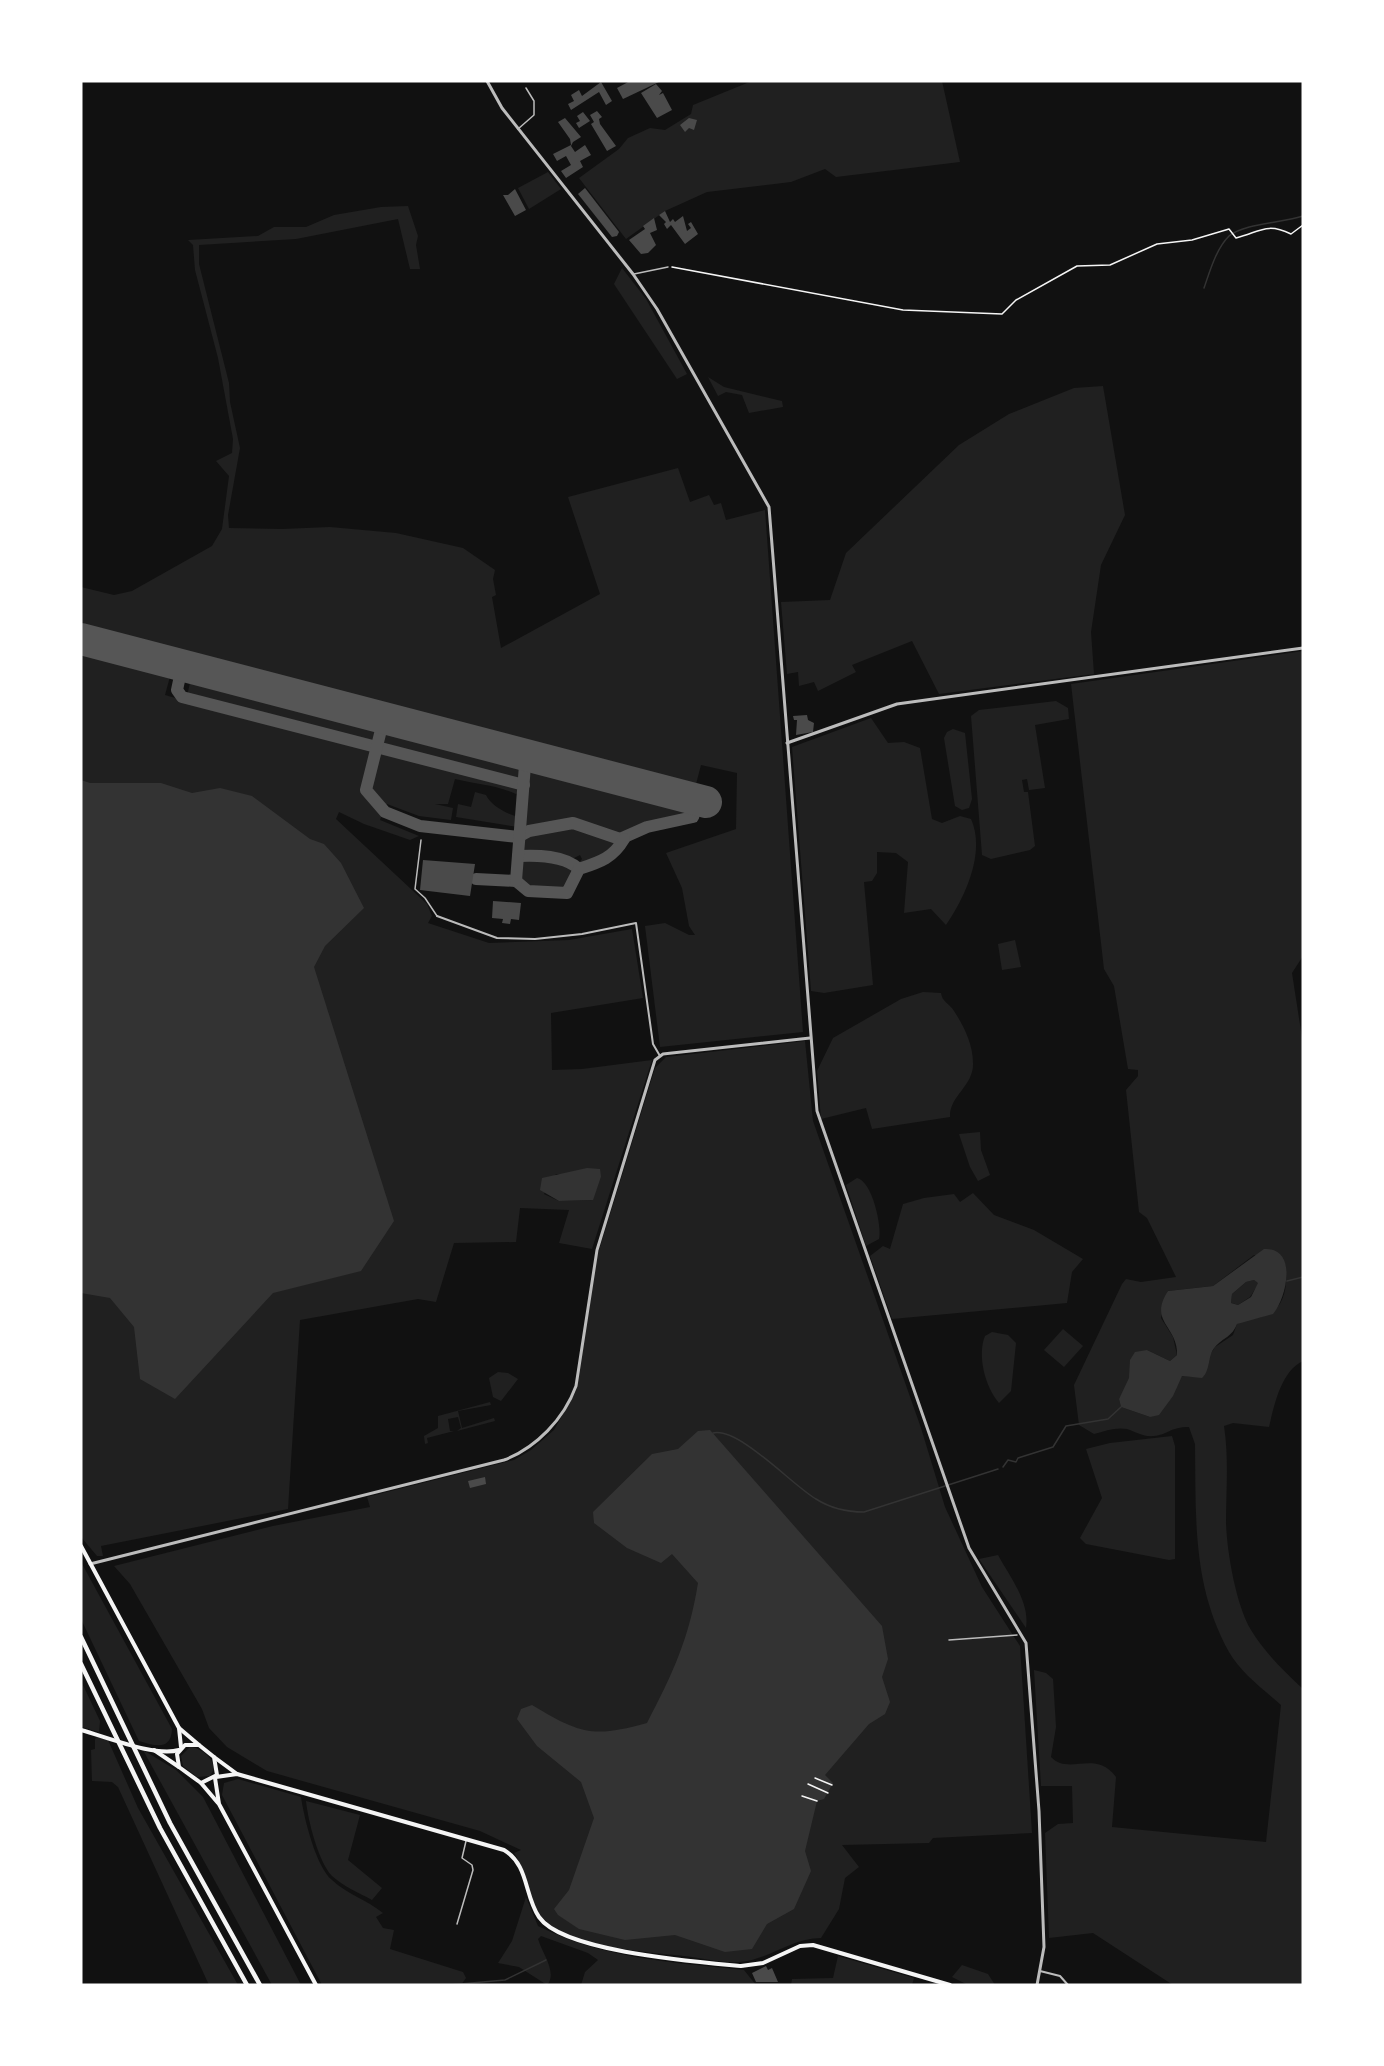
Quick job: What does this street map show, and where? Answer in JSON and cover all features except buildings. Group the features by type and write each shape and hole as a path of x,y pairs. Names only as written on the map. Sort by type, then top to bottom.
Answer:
{"highway":[{"path":"81,1637 194,1869 260,1985"},
{"path":"81,1664 125,1758 184,1874 247,1985"}],"main road":[{"path":"81,1546 179,1728 237,1774 504,1850 514,1857 520,1866 535,1909 547,1925 576,1938 620,1952 741,1966 763,1963 800,1946 813,1945 950,1985"},
{"path":"179,1728 180,1748 177,1756 179,1767"},
{"path":"81,1730 153,1750 169,1752 190,1743 199,1745"},
{"path":"153,1750 201,1783 219,1804 316,1985"},
{"path":"214,1757 218,1768 215,1777 219,1804"},
{"path":"201,1783 215,1777 237,1774"}],"street":[{"path":"487,81 502,108 633,274 657,309 769,507 818,1119 969,1548 1022,1635 1027,1650 1039,1812 1044,1938 1036,1985"},
{"path":"787,743 897,704 1303,648"},
{"path":"437,916 498,938 535,939 582,934 636,922 653,1044 660,1056"},
{"path":"660,1056 811,1038"},
{"path":"90,1564 504,1460 537,1441 557,1421 572,1398 576,1386 589,1292 601,1233 649,1076 660,1056"},
{"path":"1040,1971 1060,1976 1068,1985"}],"lane":[{"path":"518,129 534,115 534,102 526,88"},
{"path":"633,274 668,267"},
{"path":"421,840 415,890 425,898 437,916"},
{"path":"949,1640 1017,1635"},
{"path":"458,1924 473,1870 472,1865 462,1858 466,1840"}],"path":[{"path":"668,267 903,310 1002,314 1016,300 1077,266 1110,265 1157,244 1192,240 1229,229 1235,237 1276,227 1291,234 1303,225"},
{"path":"815,1778 832,1785"},
{"path":"808,1784 828,1792"},
{"path":"802,1796 817,1802"}],"shaded area":[{"path":"752,81 942,81 960,162 836,177 825,169 791,182 707,192 665,211 626,239 579,178 619,149 628,138 650,128 665,130 691,114 693,105"},
{"path":"548,172 561,189 529,209 518,188"},
{"path":"408,206 418,236 416,245 420,269 410,269 398,219 296,239 199,245 199,264 229,383 230,402 240,448 228,515 229,528 330,527 396,533 463,548 495,570 493,579 496,595 492,597 501,648 600,594 568,497 678,468 690,502 709,495 714,505 721,503 726,520 765,510 803,1032 660,1047 645,926 665,923 689,935 695,935 689,926 682,888 666,853 736,829 737,773 701,765 695,788 81,627 81,587 114,595 132,591 212,546 222,529 229,476 216,461 232,453 233,439 218,358 195,270 193,245 188,240 258,236 274,227 306,227 334,215 381,207"},
{"path":"622,268 646,299 687,374 677,379 614,284"},
{"path":"708,377 724,387 782,401 783,407 749,413 742,395 726,392 718,396"},
{"path":"1103,386 1125,515 1101,565 1091,632 1094,674 939,694 912,641 852,665 856,672 818,691 814,682 799,686 798,672 787,674 781,602 830,600 846,553 959,445 1009,414 1074,388"},
{"path":"81,650 171,673 165,695 186,701 191,678 515,763 521,772 520,791 516,794 455,779 448,804 435,804 453,808 451,820 419,816 387,804 384,808 369,792 366,796 382,814 380,820 419,836 410,840 364,824 339,812 336,819 427,904 432,916 428,923 489,943 569,940 632,929 643,998 551,1013 552,1070 582,1069 652,1060 592,1249 559,1243 569,1210 520,1208 516,1242 454,1243 436,1302 418,1299 300,1320 288,1509 101,1546 103,1556 97,1556 81,1537","holes":["556,1174 601,1177 592,1200 559,1201 544,1194"]},
{"path":"1303,651 1303,956 1292,973 1303,1044 1303,1361 1295,1366 1284,1381 1269,1427 1233,1423 1224,1426 1227,1462 1227,1535 1230,1563 1241,1607 1251,1630 1262,1646 1303,1689 1303,1985 1173,1985 1093,1933 1049,1938 1045,1833 1058,1824 1073,1823 1072,1786 1041,1786 1034,1670 1046,1673 1053,1679 1056,1727 1051,1757 1066,1764 1100,1765 1116,1777 1112,1827 1266,1842 1281,1705 1234,1660 1217,1627 1208,1602 1202,1576 1196,1524 1195,1444 1189,1427 1150,1436 1127,1429 1094,1434 1079,1425 1074,1385 1122,1284 1126,1279 1141,1282 1176,1277 1147,1218 1139,1212 1126,1090 1138,1076 1138,1070 1128,1069 1114,986 1104,969 1071,684","holes":["1254,1255 1285,1264 1284,1295 1277,1307 1264,1316 1237,1324 1233,1335 1215,1347 1196,1377 1182,1376 1150,1417 1121,1407 1119,1399 1147,1350 1170,1361 1177,1355 1173,1337 1161,1318 1168,1291 1213,1286"]},
{"path":"1056,701 1068,708 1069,719 1035,725 1045,788 1029,790 1027,779 1022,780 1024,792 1028,792 1035,846 1030,850 991,859 982,855 971,716 979,710"},
{"path":"871,718 888,743 904,742 920,748 932,819 942,823 960,816 971,819 975,832 975,860 960,902 946,925 931,909 904,913 908,862 896,853 877,852 877,873 872,881 864,882 873,985 824,993 811,991 792,747"},
{"path":"953,729 965,733 972,799 969,808 962,810 955,806 944,738 947,732"},
{"path":"529,768 689,809 691,814 643,825 621,836 572,820 525,829"},
{"path":"81,780 90,783 161,783 192,793 220,788 252,796 310,839 324,844 341,863 364,908 325,946 314,967 394,1221 361,1271 273,1293 175,1399 140,1379 134,1327 110,1298 81,1293"},
{"path":"475,792 486,795 500,809 519,817 518,827 456,817 458,804 471,807"},
{"path":"571,825 618,843 609,854 580,865 577,865 582,859 580,855 572,859 540,853 524,854 525,837 528,833"},
{"path":"539,858 571,865 565,888 533,887 522,879 523,859"},
{"path":"1015,940 1021,967 1002,970 998,944"},
{"path":"923,992 941,993 961,1023 971,1049 973,1063 970,1078 953,1103 950,1117 872,1129 866,1108 821,1119 817,1071 833,1038 901,999"},
{"path":"805,1041 813,1121 921,1428 945,1507 982,1587 1020,1646 1032,1833 933,1838 929,1843 842,1845 859,1867 845,1878 839,1909 821,1938 800,1941 750,1960 725,1962 608,1946 568,1935 541,1916 533,1902 514,1853 521,1850 480,1831 267,1771 227,1747 209,1728 202,1709 130,1584 114,1566 273,1526 370,1507 367,1497 514,1460 531,1450 554,1430 576,1391 596,1260 655,1068 666,1057"},
{"path":"980,1132 981,1150 990,1175 978,1181 970,1167 959,1134"},
{"path":"587,1168 600,1169 601,1177 593,1200 559,1201 540,1190 542,1178"},
{"path":"857,1178 867,1187 871,1195 879,1224 879,1239 866,1246 846,1185"},
{"path":"973,1193 994,1215 1034,1230 1083,1259 1072,1272 1067,1303 892,1319 870,1256 883,1246 890,1249 903,1204 924,1198 954,1194 960,1202"},
{"path":"1264,1249 1275,1251 1282,1256 1285,1264 1285,1286 1278,1307 1273,1314 1237,1324 1233,1332 1213,1351 1207,1371 1202,1378 1182,1376 1173,1396 1159,1415 1150,1417 1121,1407 1119,1399 1129,1378 1130,1360 1135,1352 1147,1350 1170,1361 1177,1355 1176,1345 1162,1317 1161,1310 1168,1291 1213,1286","holes":["1254,1280 1258,1283 1251,1297 1238,1305 1231,1303 1232,1294 1246,1282"]},
{"path":"1254,1280 1259,1283 1250,1297 1238,1305 1231,1303 1232,1294 1246,1282"},
{"path":"1063,1329 1083,1346 1064,1367 1044,1350"},
{"path":"992,1332 1008,1335 1016,1343 1011,1391 999,1403 986,1380 982,1361 985,1336"},
{"path":"498,1372 508,1373 518,1379 501,1401 493,1397 489,1378"},
{"path":"490,1402 491,1405 458,1411 462,1428 494,1418 495,1421 457,1431 461,1428 458,1417 448,1419 450,1431 454,1431 427,1438 428,1443 425,1444 424,1436 438,1428 438,1416"},
{"path":"710,1430 882,1626 888,1659 882,1677 890,1702 885,1714 869,1724 825,1775 833,1783 824,1799 817,1801 805,1851 811,1871 794,1909 767,1924 752,1949 725,1952 675,1935 625,1940 579,1929 558,1915 554,1909 569,1890 594,1818 581,1782 537,1746 517,1719 521,1709 532,1705 563,1722 587,1730 613,1731 647,1723 665,1688 685,1639 698,1583 672,1554 661,1563 627,1548 594,1523 593,1512 652,1454 678,1449 698,1431"},
{"path":"1172,1436 1175,1446 1175,1559 1169,1560 1086,1544 1080,1538 1102,1498 1086,1449 1110,1443"},
{"path":"998,1555 1022,1599 1026,1628 979,1559"},
{"path":"81,1562 172,1729 169,1741 165,1744 156,1745 139,1741 81,1619"},
{"path":"81,1681 100,1721 99,1732 81,1727"},
{"path":"97,1737 108,1740 138,1808 238,1985 209,1985 118,1787 112,1782 92,1781 91,1750 95,1749"},
{"path":"190,1747 202,1751 209,1757 214,1769 210,1776 197,1777 183,1766 181,1756"},
{"path":"143,1750 176,1770 203,1797 301,1985 272,1985"},
{"path":"238,1779 301,1797 316,1854 326,1874 338,1885 383,1913 376,1917 383,1928 394,1930 390,1949 463,1972 466,1978 461,1985 322,1985 222,1795 224,1783"},
{"path":"306,1801 360,1815 348,1860 382,1888 372,1900 341,1883 327,1869 314,1840"},
{"path":"526,1897 538,1926 563,1937 588,1946 638,1957 744,1970 756,1985 581,1985 585,1972 598,1960 588,1953 541,1936 538,1939 551,1975 547,1985 519,1967 498,1963 512,1941"},
{"path":"838,1956 914,1978 912,1985 791,1985 792,1979 833,1978"},
{"path":"962,1965 988,1974 995,1985 968,1985 952,1977"}],"waterway":[{"path":"1204,288 1217,254 1229,236 1244,228 1303,216"},
{"path":"1287,1281 1303,1277"},
{"path":"1003,1467 1008,1460 1016,1462 1018,1458 1053,1447 1066,1426 1108,1419 1121,1407"},
{"path":"713,1433 737,1439 821,1502 851,1511 864,1512 998,1469"},
{"path":"449,1985 505,1980 546,1960"}],"taxiway":[{"path":"192,667 184,669 180,676 177,690 182,697 524,785"},
{"path":"384,718 366,790 385,812 420,826 518,837 529,831 573,823 620,839 647,827 693,817 697,805 692,798"},
{"path":"514,752 522,757 525,765"},
{"path":"516,881 525,765 530,759 536,758"},
{"path":"476,879 516,881 528,891 567,893 579,869 605,858 615,851 624,839"},
{"path":"518,856 558,858 579,869"}],"runway":[{"path":"81,639 706,802"}]}
